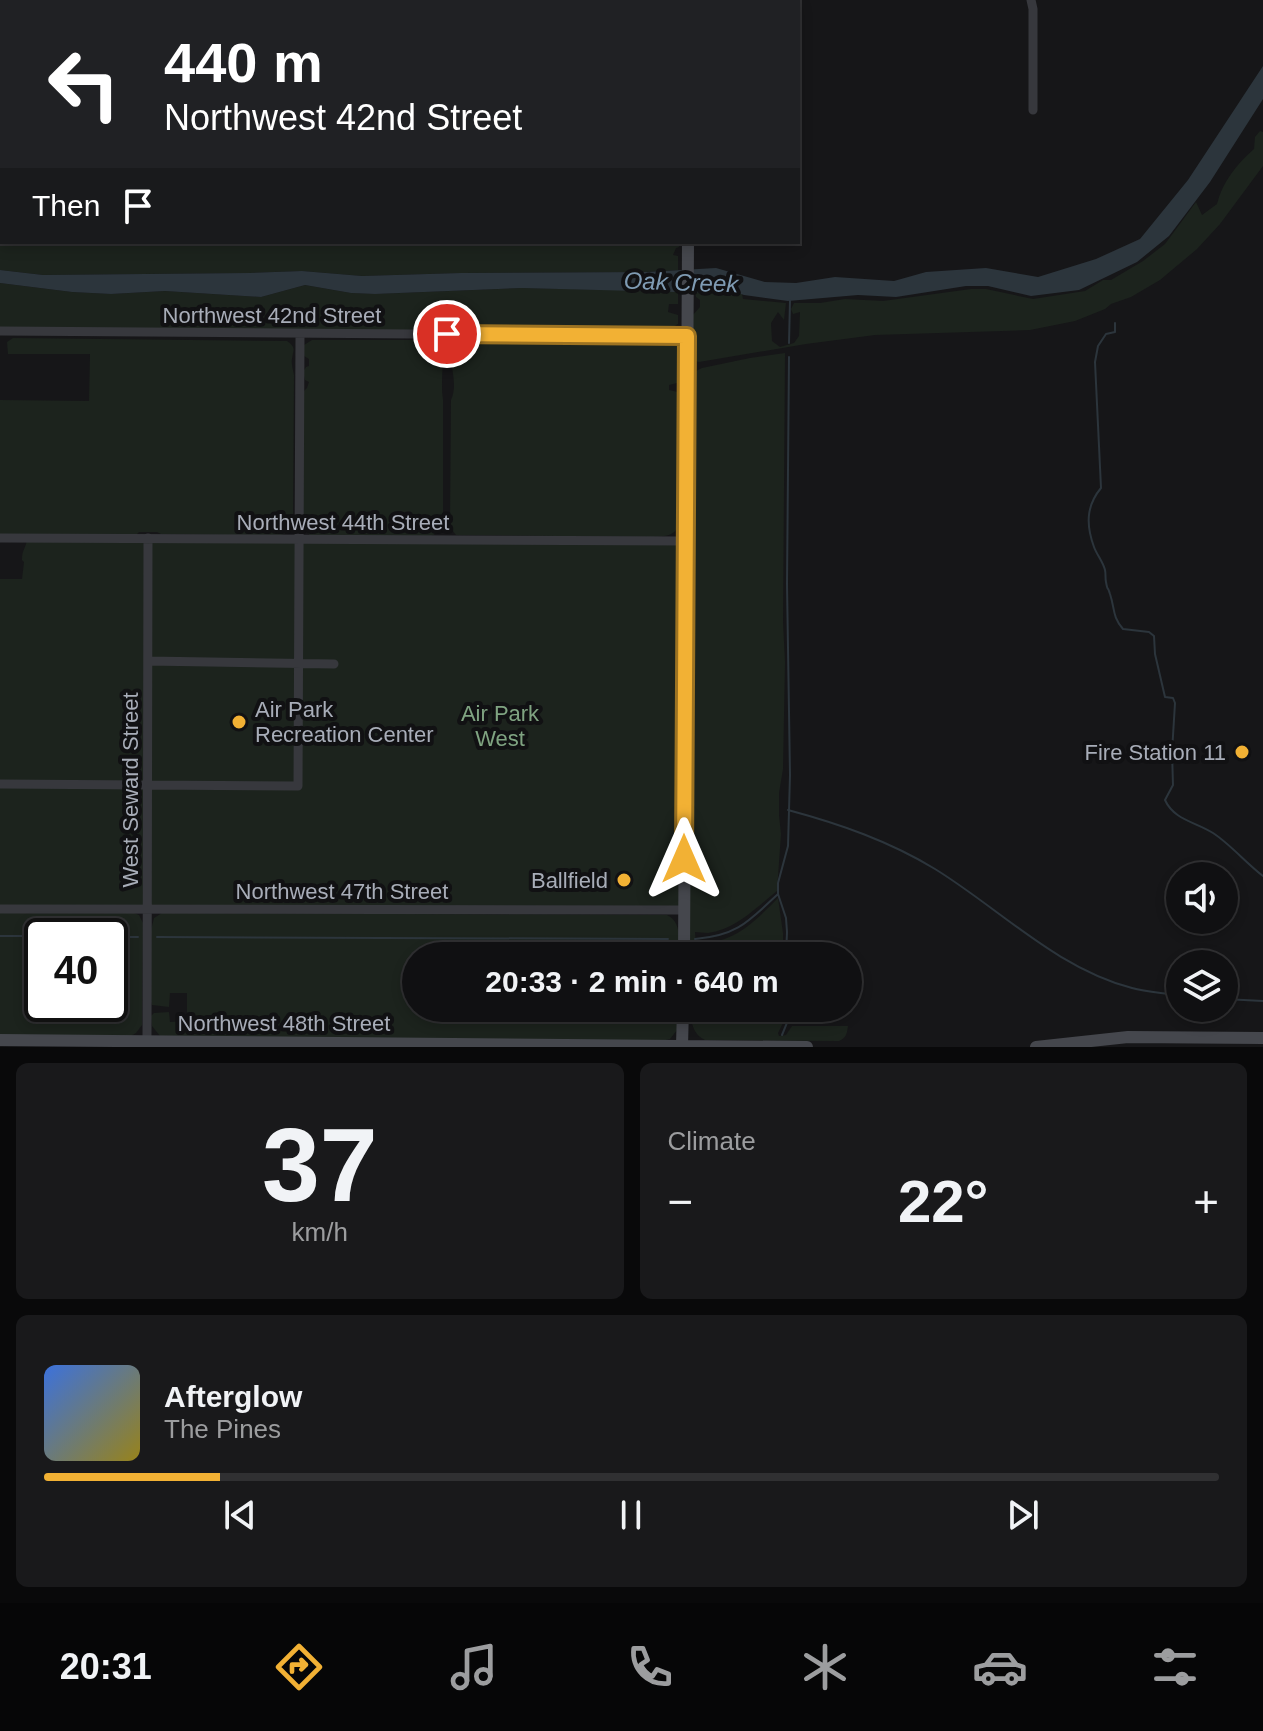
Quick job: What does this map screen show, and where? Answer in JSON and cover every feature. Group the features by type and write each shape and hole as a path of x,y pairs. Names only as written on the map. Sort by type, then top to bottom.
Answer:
{"main road":[{"path":"684,942 688,245"},
{"path":"682,1046 683,1022"},
{"path":"1036,1047 1263,1038"},
{"name":"Northwest 48th Street","path":"0,1040 22,1044 147,1042 807,1047"}],"street":[{"path":"1031,0 1033,110"},
{"name":"Northwest 42nd Street","path":"0,331 687,336"},
{"path":"0,784 298,786 300,335"},
{"name":"Northwest 44th Street","path":"0,538 686,541"},
{"name":"West Seward Street","path":"147,1042 148,538"},
{"path":"148,661 334,664"},
{"name":"Northwest 47th Street","path":"0,909 684,910"}],"green space":[{"path":"1260,131 1263,132 1263,166 1220,224 1197,249 1160,280 1131,297 1075,321 1030,330 875,335 699,362 692,358 692,316 700,307 695,292 730,292 742,294 743,299 786,303 784,320 778,312 771,323 772,341 780,347 794,343 799,336 800,312 793,314 791,309 794,303 845,299 883,301 971,289 1033,299 1085,291 1103,280 1111,280 1165,244 1196,202 1202,215 1217,204 1231,174 1254,149 1255,137"},
{"path":"0,244 678,244 679,247 673,255 678,256 678,270 647,272 362,276 302,271 43,275 0,270"},
{"path":"0,283 72,292 111,294 165,291 261,297 305,285 375,294 521,288 678,291 678,304 669,304 668,312 678,315 678,324 660,328 660,332 0,329"},
{"path":"13,338 287,341 294,349 293,526 278,536 157,532 139,532 136,535 0,534 0,400 89,401 90,354 8,354 7,342"},
{"path":"312,340 428,340 441,344 443,522 434,535 310,536 301,522 304,391 309,382 305,380 303,372 309,366 309,359 304,356 304,345"},
{"path":"460,341 677,343 682,353 681,370 677,383 669,385 669,390 678,392 682,398 680,522 676,531 653,537 456,535 450,524 451,400 454,387 451,353 452,346"},
{"path":"785,353 785,662 777,891 745,917 718,931 695,932 696,942 688,942 692,376 702,368"},
{"name":"Air Park West","path":"27,538 686,541 684,910 0,909 0,579 22,579 22,556"},
{"path":"778,898 783,942 713,942 734,935 748,926"},
{"path":"0,912 139,915 143,923 142,1025 131,1036 0,1035"},
{"path":"162,913 667,915 678,928 679,942 402,942 402,1022 677,1022 677,1030 670,1039 661,1041 160,1036 152,1026 151,1016 169,1012 170,1022 187,1021 187,993 170,993 169,1007 152,1005 151,930 154,918"},
{"path":"692,1022 784,1022 779,1036 786,1035 792,1026 848,1026 846,1035 839,1041 705,1040 695,1031"}],"water":[{"name":"Oak Creek","path":"1263,66 1263,99 1210,182 1169,236 1137,262 1079,290 1031,296 988,286 966,286 896,297 858,295 788,301 732,291 521,288 375,294 305,285 261,297 165,291 111,294 72,292 0,283 0,270 43,275 302,271 362,276 647,272 716,268 765,282 796,283 835,277 894,281 926,272 986,268 1038,277 1096,259 1140,239 1188,180"}],"waterway":[{"path":"789,343 790,300"},
{"path":"1115,323 1115,332 1106,334 1098,346 1095,362 1101,488 1090,509 1091,539 1104,567 1117,620 1123,629 1149,632 1154,636 1165,697 1173,698 1175,703 1173,785 1165,800 1174,812 1219,837 1263,876"},
{"path":"787,942 786,918 778,894 778,883 788,846 790,775 787,584 789,357"},
{"path":"788,810 864,834 918,859 1078,967 1132,988 1166,994"},
{"path":"695,939 732,931 778,894"},
{"path":"0,936 24,936"},
{"path":"128,937 138,937"},
{"path":"157,937 668,939"},
{"path":"1238,1000 1263,1001"},
{"path":"782,1035 787,1022"}],"place":[{"name":"Air Park Recreation Center","path":"239,722"},
{"name":"Fire Station 11","path":"1242,752"},
{"name":"Ballfield","path":"624,880"}],"route":[{"path":"447,334 687,336 684,859"}]}
